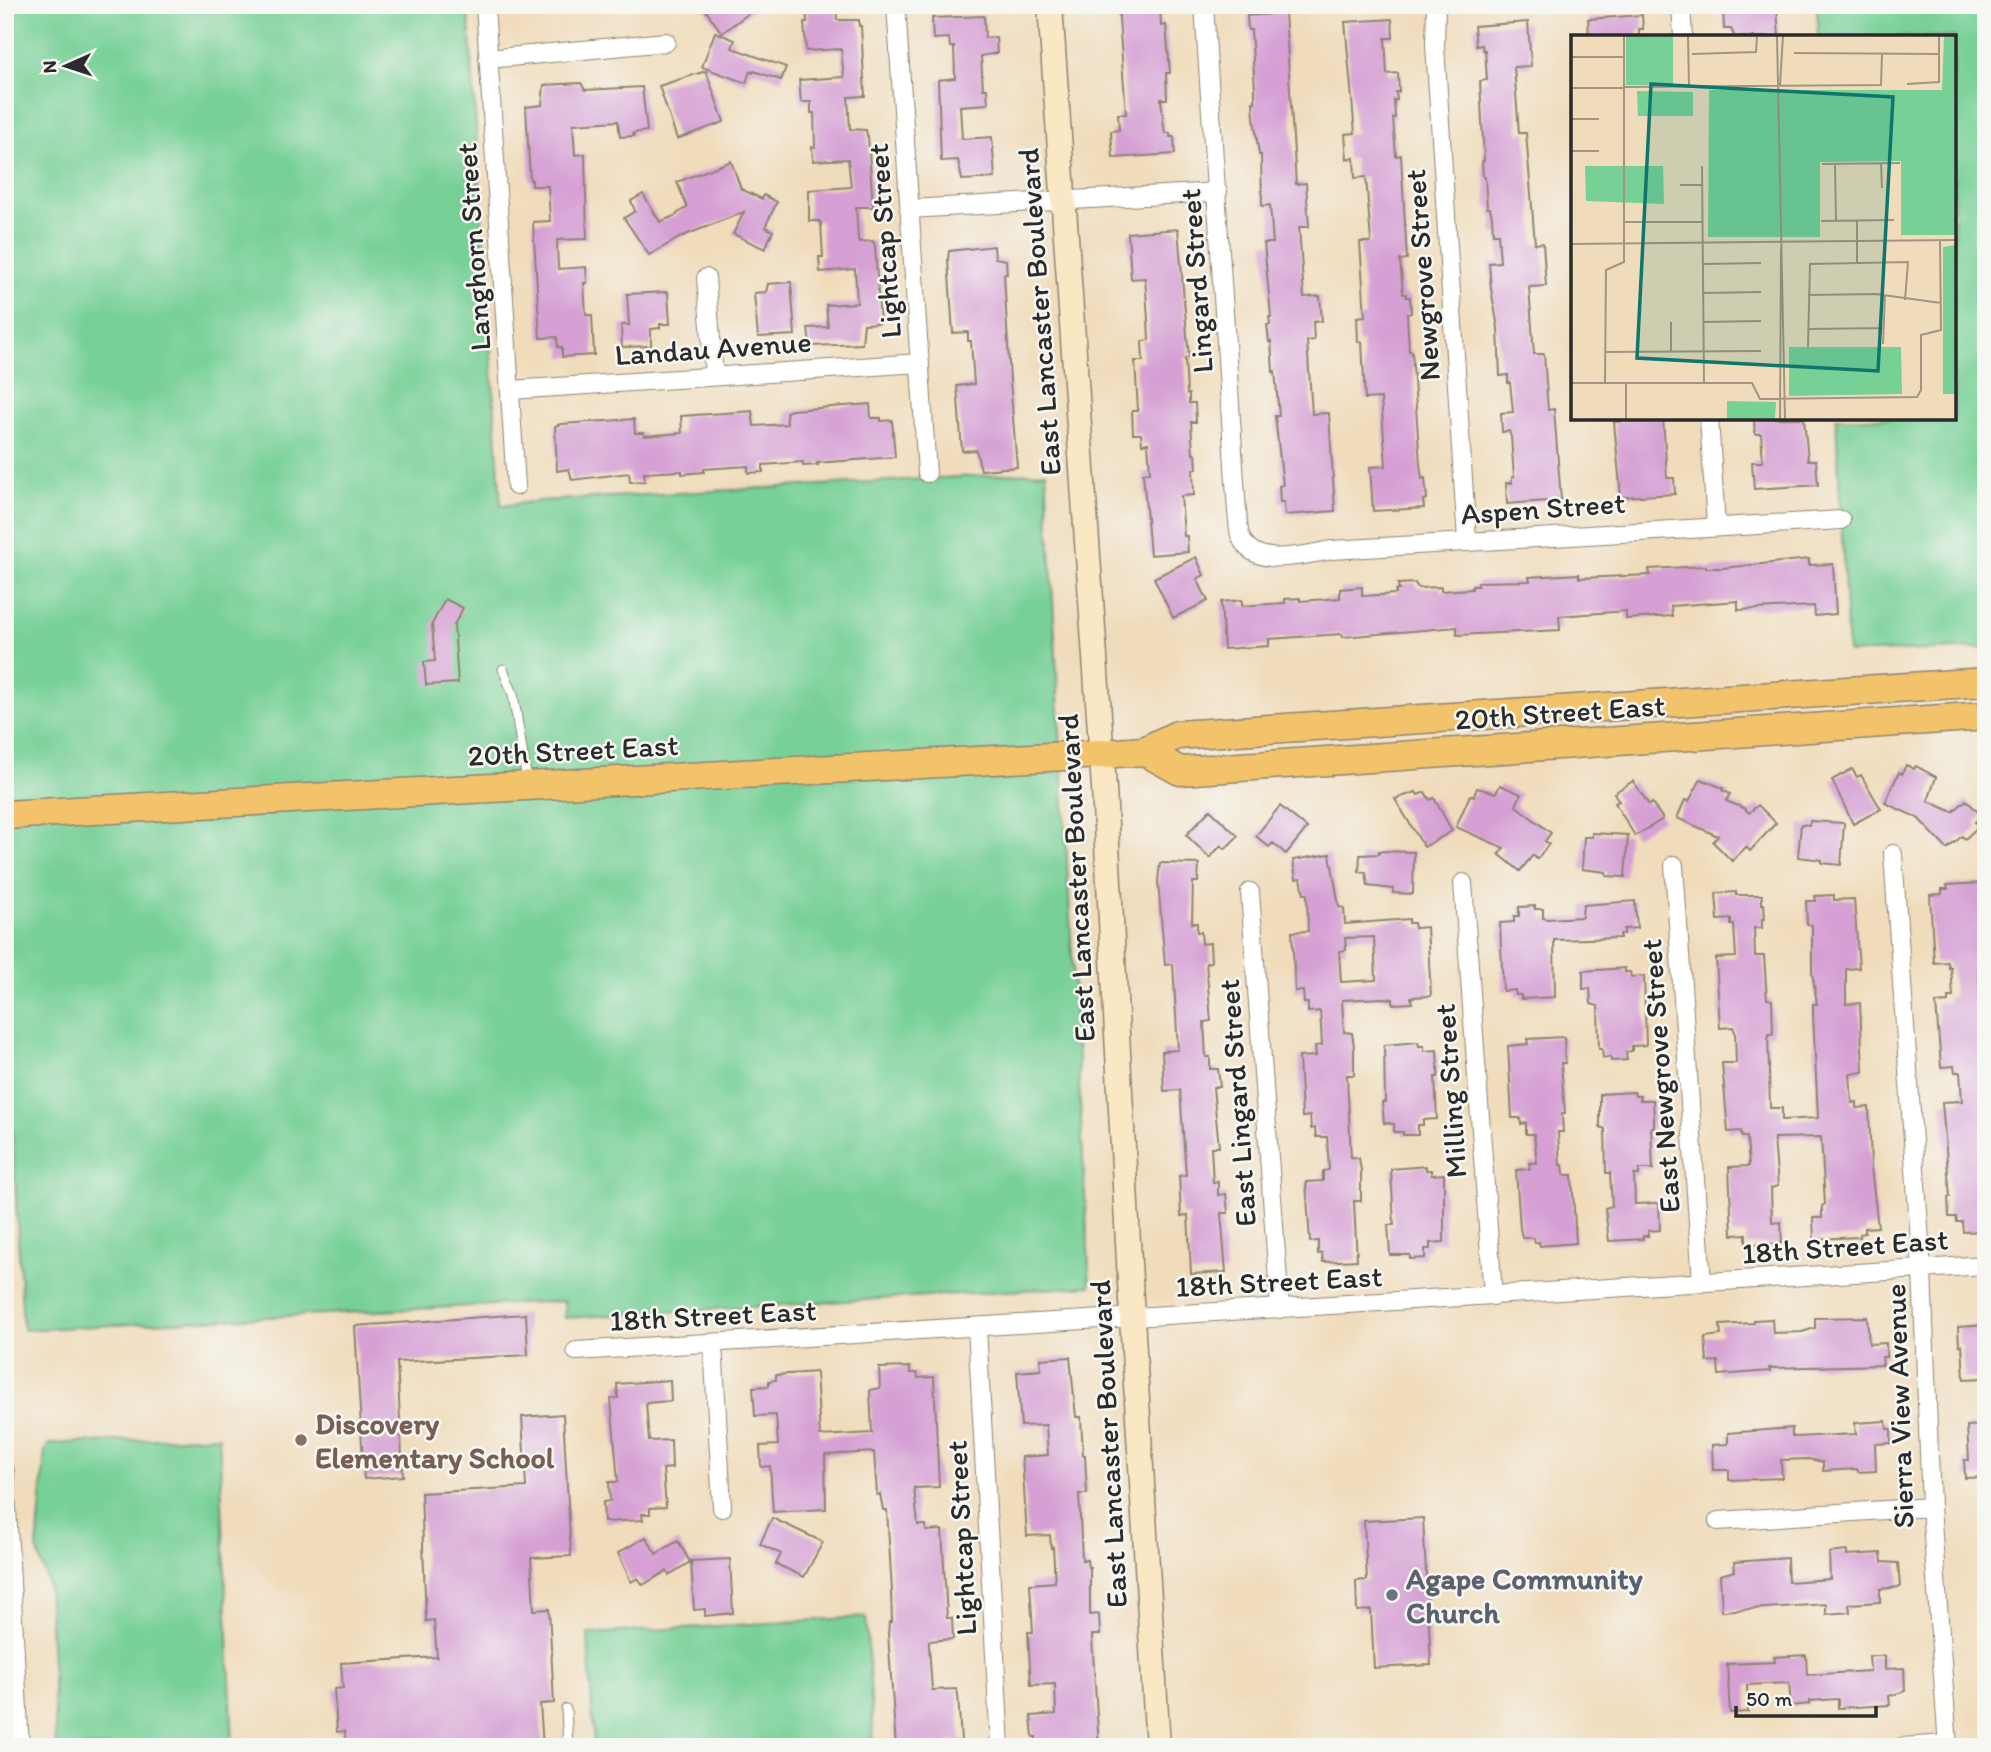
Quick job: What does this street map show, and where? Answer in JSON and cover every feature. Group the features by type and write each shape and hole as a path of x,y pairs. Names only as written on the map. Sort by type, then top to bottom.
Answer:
{"main road":[{"name":"East Lancaster Boulevard","path":"1050,5 1102,754 1157,1747"},
{"name":"20th Street East","path":"5,815 1102,754 1144,751 1177,735 1986,681"},
{"name":"20th Street East","path":"1144,751 1180,771 1986,716"}],"street":[{"name":"Langhorn Street","path":"485,5 516,486"},
{"name":"Lightcap Street","path":"896,5 927,473"},
{"name":"Lingard Street","path":"1204,5 1237,512 1240,536 1250,550"},
{"name":"Newgrove Street","path":"1436,5 1435,45 1467,541"},
{"path":"1681,5 1683,35"},
{"path":"488,59 666,42"},
{"path":"909,209 1218,192"},
{"path":"706,278 714,376"},
{"name":"Landau Avenue","path":"511,390 920,363"},
{"path":"1709,420 1716,526"},
{"name":"Aspen Street","path":"1250,550 1279,558 1332,550 1841,520"},
{"name":"Sierra View Avenue","path":"1893,854 1922,1270 1931,1507 1947,1745"},
{"name":"East Newgrove Street","path":"1674,865 1702,1283"},
{"name":"Milling Street","path":"1463,883 1493,1296"},
{"name":"East Lingard Street","path":"1250,892 1280,1309"},
{"name":"18th Street East","path":"576,1351 1986,1265"},
{"name":"Lightcap Street","path":"977,1327 1000,1747"},
{"path":"713,1343 722,1508"},
{"path":"5,1471 20,1747"},
{"path":"1718,1521 1931,1507"},
{"path":"1902,1747 1947,1745"}],"lane":[{"path":"503,668 513,694 528,786"},
{"path":"566,1709 568,1747"}],"green space":[{"path":"5,5 468,5 501,506 539,501 1046,472 1090,1286 565,1318 564,1301 23,1330 5,990"},
{"path":"1817,5 1986,5 1986,648 1848,653 1836,420 1956,420 1956,35 1818,35"},
{"path":"219,1436 233,1747 56,1747 48,1584 37,1549 45,1450 49,1444"},
{"path":"866,1617 874,1747 594,1747 588,1634"}],"building":[{"path":"702,5 760,5 722,33"},
{"path":"806,5 836,5 837,20 859,20 861,26 865,96 848,97 850,129 866,130 868,136 873,207 856,207 858,240 873,241 875,246 880,323 864,324 862,344 810,346 808,328 828,327 826,305 857,303 855,269 820,272 819,257 823,257 821,223 809,221 809,190 851,187 848,159 813,161 814,113 811,113 811,102 801,102 799,80 844,77 841,49 806,51"},
{"path":"1118,5 1160,5 1161,26 1166,25 1170,73 1166,73 1167,99 1161,99 1165,133 1174,137 1175,154 1113,158 1111,131 1119,130 1118,114 1126,114"},
{"path":"1777,7 1779,35 1734,35 1731,29 1724,29 1723,10"},
{"path":"1285,13 1296,184 1306,183 1309,227 1299,227 1304,297 1320,296 1322,321 1313,322 1314,340 1307,341 1312,414 1329,413 1335,511 1285,515 1284,502 1280,502 1279,486 1283,485 1275,416 1279,416 1267,325 1270,325 1271,317 1264,243 1273,243 1270,205 1262,206 1261,155 1254,118 1251,30 1248,30 1247,16"},
{"path":"1642,15 1643,29 1639,29 1639,35 1589,35 1588,19"},
{"path":"984,16 985,38 996,37 997,53 981,56 983,89 987,89 988,104 960,106 962,139 992,137 995,178 962,180 958,160 941,161 938,80 955,78 954,47 950,47 949,38 933,39 932,18"},
{"path":"1392,19 1393,38 1385,38 1387,74 1398,73 1399,92 1396,92 1397,100 1394,100 1393,118 1396,156 1401,155 1407,259 1400,260 1403,294 1410,297 1411,313 1407,314 1409,351 1412,351 1420,464 1422,479 1425,478 1427,499 1423,500 1424,508 1373,511 1370,467 1386,466 1381,398 1365,399 1362,342 1358,342 1357,317 1365,316 1360,242 1371,242 1366,177 1355,178 1354,158 1347,159 1345,134 1355,133 1345,22"},
{"path":"1528,22 1531,66 1514,67 1519,133 1526,133 1535,244 1543,243 1546,286 1529,287 1534,354 1544,354 1548,410 1554,409 1561,500 1507,504 1506,483 1512,483 1514,477 1511,437 1509,431 1502,432 1501,413 1513,412 1508,375 1500,376 1498,328 1491,289 1489,263 1500,262 1498,234 1493,234 1483,177 1480,81 1487,80 1485,50 1482,45 1476,46 1474,26"},
{"path":"715,32 735,40 732,48 786,67 781,80 750,71 746,83 702,67"},
{"path":"706,71 724,122 677,139 659,86"},
{"path":"581,83 585,90 642,87 647,131 620,137 618,121 573,124 575,155 585,154 587,239 557,240 558,269 586,267 586,315 592,315 594,355 562,357 562,347 558,347 557,337 540,338 533,222 550,221 548,186 532,186 530,180 526,107 542,105 544,85"},
{"path":"731,161 741,189 762,199 764,195 777,202 765,227 773,231 765,249 733,234 744,212 683,236 649,255 624,218 635,211 631,201 643,194 660,222 687,207 677,182"},
{"path":"1178,229 1189,358 1185,358 1187,394 1189,403 1195,403 1196,422 1191,422 1197,469 1193,469 1194,495 1181,496 1188,552 1150,555 1143,473 1150,472 1148,443 1142,444 1141,434 1133,434 1132,411 1138,411 1135,361 1143,361 1142,341 1149,340 1148,319 1145,278 1131,279 1128,233"},
{"path":"994,246 995,258 1006,260 1007,274 1004,274 1017,467 981,470 976,450 962,451 957,386 974,384 971,341 968,341 968,332 953,333 948,260 949,251"},
{"path":"791,282 795,335 758,337 754,293 766,292 768,284"},
{"path":"668,292 670,324 660,324 660,328 651,329 651,346 622,347 621,325 629,325 627,294"},
{"path":"870,404 871,418 892,420 895,457 803,466 803,462 763,465 763,472 748,473 748,466 704,469 704,472 682,474 682,471 644,473 645,481 630,482 629,473 572,480 569,469 557,471 555,426 561,424 634,419 635,433 644,433 644,436 682,433 681,416 752,411 754,426 787,424 786,412 792,410"},
{"path":"1663,420 1667,478 1674,478 1675,494 1621,497 1614,422"},
{"path":"1754,420 1804,420 1808,460 1816,460 1818,485 1754,489 1752,462 1763,462 1761,434 1755,434"},
{"path":"1196,557 1204,575 1197,579 1208,601 1173,618 1154,578"},
{"path":"1809,559 1809,565 1833,564 1836,614 1815,616 1814,606 1738,610 1738,601 1671,606 1672,616 1626,619 1626,611 1559,616 1560,630 1457,635 1457,627 1343,637 1342,634 1269,639 1269,646 1224,649 1221,602 1242,600 1242,606 1285,603 1285,599 1300,598 1300,601 1340,598 1340,589 1362,587 1362,596 1396,594 1396,590 1399,590 1398,584 1415,583 1418,588 1441,587 1441,591 1472,589 1472,586 1478,586 1478,582 1530,581 1529,577 1579,574 1579,578 1650,575 1649,569 1706,566 1723,568"},
{"path":"445,599 463,608 454,625 458,683 426,685 424,662 435,661 432,624"},
{"path":"1906,765 1914,769 1916,766 1936,777 1928,801 1953,812 1966,800 1982,816 1975,822 1979,826 1965,839 1962,836 1947,849 1918,818 1885,803 1899,772 1902,774"},
{"path":"1852,769 1857,777 1861,775 1881,809 1853,824 1832,780"},
{"path":"1701,779 1723,788 1722,790 1730,794 1726,801 1744,808 1749,813 1758,805 1776,823 1750,851 1746,847 1732,861 1713,842 1718,836 1677,818 1685,800 1689,801"},
{"path":"1633,781 1649,805 1652,803 1663,819 1635,836 1615,803 1619,801 1614,793"},
{"path":"1500,785 1521,794 1516,806 1551,833 1545,841 1549,844 1537,859 1533,855 1520,871 1499,854 1504,848 1456,827 1470,795 1474,796 1477,788 1496,793"},
{"path":"1416,792 1418,795 1425,792 1430,800 1434,798 1452,831 1424,847 1395,799"},
{"path":"1280,806 1307,828 1286,854 1273,843 1269,847 1256,836"},
{"path":"1210,810 1238,836 1225,849 1221,845 1210,858 1186,835"},
{"path":"1810,821 1844,823 1841,865 1798,857 1801,824 1809,825"},
{"path":"1592,833 1628,835 1625,877 1606,876 1606,872 1582,869 1584,837 1592,837"},
{"path":"1379,851 1414,852 1413,894 1393,893 1393,889 1368,886 1366,872 1359,872 1360,855 1379,854"},
{"path":"1330,854 1339,907 1344,908 1345,924 1409,919 1409,923 1414,923 1415,928 1427,927 1431,996 1411,997 1412,1003 1393,1004 1393,999 1383,998 1342,1000 1344,1032 1352,1033 1354,1046 1354,1075 1347,1075 1351,1157 1359,1158 1361,1171 1361,1201 1354,1201 1357,1260 1323,1262 1322,1253 1318,1254 1318,1241 1310,1242 1306,1182 1323,1181 1323,1171 1329,1170 1327,1137 1316,1137 1315,1128 1311,1129 1310,1116 1302,1117 1299,1057 1316,1056 1315,1046 1322,1045 1320,1011 1308,1012 1303,991 1295,991 1292,932 1308,931 1307,894 1304,894 1301,878 1296,879 1293,860","holes":["1374,937 1376,980 1341,982 1339,951 1346,950 1345,938"]},
{"path":"1160,863 1199,864 1198,882 1193,882 1192,923 1197,923 1202,944 1210,943 1211,962 1206,963 1211,1021 1204,1022 1206,1057 1210,1057 1210,1069 1218,1069 1220,1087 1213,1087 1219,1147 1211,1147 1213,1183 1218,1182 1218,1195 1226,1194 1228,1213 1221,1213 1226,1272 1191,1274 1188,1215 1181,1216 1179,1176 1186,1175 1180,1090 1164,1091 1162,1051 1178,1050 1173,964 1165,965 1158,881"},
{"path":"1982,883 1986,951 1981,951 1982,962 1978,962 1980,992 1986,991 1986,1231 1963,1232 1962,1222 1957,1222 1956,1217 1949,1217 1950,1197 1942,1102 1962,1101 1960,1072 1955,1072 1954,1066 1941,1067 1936,1003 1948,1002 1948,997 1953,997 1951,967 1949,968 1948,962 1934,963 1930,895 1942,894 1942,889 1948,889 1947,885"},
{"path":"1736,892 1736,895 1762,895 1764,904 1765,919 1762,919 1762,928 1754,928 1755,956 1764,956 1767,999 1772,1000 1773,1034 1768,1034 1770,1108 1782,1108 1782,1120 1818,1118 1813,1014 1813,1004 1817,1004 1812,972 1812,925 1807,924 1806,901 1816,901 1815,896 1834,895 1834,900 1854,899 1859,968 1846,969 1846,1004 1860,1003 1863,1072 1850,1074 1852,1103 1857,1102 1857,1108 1869,1107 1871,1167 1878,1227 1865,1228 1865,1233 1860,1234 1860,1237 1814,1239 1813,1218 1822,1218 1822,1206 1825,1204 1821,1137 1774,1138 1778,1186 1771,1188 1772,1223 1781,1222 1782,1243 1746,1245 1746,1234 1732,1235 1729,1167 1749,1166 1747,1137 1742,1137 1741,1131 1728,1132 1722,1063 1736,1063 1735,1032 1733,1027 1720,1028 1716,958 1736,957 1734,925 1731,925 1731,919 1718,920 1716,893"},
{"path":"1635,901 1637,928 1624,929 1620,938 1554,940 1555,997 1521,999 1521,995 1516,995 1515,990 1503,991 1500,923 1514,922 1514,916 1519,916 1519,907 1535,906 1535,909 1543,909 1543,918 1547,919 1582,917 1583,905"},
{"path":"1625,968 1625,972 1630,972 1631,977 1644,976 1646,1045 1632,1046 1632,1051 1626,1052 1627,1060 1611,1061 1611,1057 1603,1058 1602,1049 1599,1049 1598,1006 1591,1004 1590,988 1583,989 1583,971"},
{"path":"1564,1037 1565,1063 1561,1063 1565,1113 1562,1114 1563,1132 1558,1132 1560,1165 1563,1165 1564,1175 1572,1175 1576,1243 1540,1246 1539,1242 1535,1243 1534,1238 1522,1238 1520,1228 1516,1170 1530,1169 1529,1163 1537,1163 1534,1134 1526,1134 1526,1123 1521,1124 1520,1118 1512,1118 1508,1046 1528,1044 1527,1039"},
{"path":"1418,1042 1419,1046 1424,1046 1424,1051 1437,1050 1437,1119 1423,1120 1423,1125 1418,1125 1418,1135 1403,1135 1403,1132 1394,1132 1394,1124 1384,1123 1384,1045"},
{"path":"1634,1092 1635,1096 1640,1096 1640,1100 1653,1100 1654,1118 1654,1127 1651,1127 1653,1169 1639,1169 1639,1175 1634,1175 1635,1204 1659,1203 1660,1230 1648,1231 1648,1236 1643,1236 1643,1239 1609,1241 1605,1208 1612,1206 1610,1173 1606,1173 1605,1129 1600,1127 1600,1094"},
{"path":"1426,1166 1426,1170 1431,1170 1431,1175 1444,1174 1444,1242 1430,1243 1430,1249 1425,1249 1425,1258 1410,1259 1410,1255 1390,1255 1388,1225 1394,1225 1391,1169"},
{"path":"526,1314 528,1355 397,1362 403,1476 364,1479 355,1326"},
{"path":"1867,1317 1869,1344 1886,1343 1883,1365 1769,1368 1770,1371 1719,1375 1718,1361 1707,1362 1705,1337 1721,1335 1720,1325 1772,1319 1773,1333 1802,1332 1815,1328 1815,1318"},
{"path":"1986,1325 1986,1378 1964,1379 1958,1327"},
{"path":"1070,1357 1076,1417 1081,1417 1085,1455 1087,1494 1079,1494 1082,1560 1087,1560 1090,1567 1090,1615 1099,1614 1100,1635 1092,1635 1092,1638 1099,1746 1052,1747 1052,1743 1036,1744 1036,1737 1033,1737 1031,1716 1056,1714 1055,1684 1031,1685 1028,1632 1033,1632 1030,1584 1055,1582 1053,1547 1051,1548 1050,1535 1027,1536 1022,1457 1048,1455 1046,1425 1021,1426 1017,1372 1041,1370 1040,1359"},
{"path":"910,1367 910,1373 917,1373 918,1378 934,1377 939,1487 914,1488 918,1525 926,1525 926,1531 942,1530 947,1618 952,1618 953,1639 929,1641 929,1646 932,1690 956,1689 958,1694 961,1741 948,1742 948,1747 896,1747 888,1634 889,1622 892,1622 892,1591 887,1510 883,1510 880,1494 877,1495 874,1452 825,1455 826,1509 773,1512 770,1466 761,1467 760,1446 778,1445 776,1415 755,1416 753,1387 769,1386 769,1381 776,1380 776,1375 816,1372 820,1436 872,1433 870,1390 880,1388 879,1368"},
{"path":"670,1380 671,1401 646,1403 649,1441 671,1440 672,1468 663,1469 666,1507 650,1508 650,1514 642,1514 643,1520 604,1522 603,1502 610,1501 609,1482 618,1482 611,1399 618,1398 617,1384"},
{"path":"563,1414 571,1556 531,1558 534,1610 549,1609 554,1703 540,1704 543,1746 346,1747 345,1731 337,1732 334,1689 343,1688 341,1663 437,1657 434,1620 426,1621 421,1493 526,1487 522,1417"},
{"path":"1886,1421 1887,1429 1891,1429 1891,1443 1875,1444 1876,1471 1823,1471 1823,1462 1809,1459 1781,1460 1782,1478 1729,1480 1729,1470 1713,1470 1712,1445 1728,1444 1728,1433 1792,1428 1792,1436 1796,1437 1856,1434 1855,1423"},
{"path":"1986,1425 1986,1477 1965,1478 1964,1460 1969,1460 1967,1426"},
{"path":"772,1518 823,1542 804,1577 776,1564 781,1554 760,1544"},
{"name":"Agape Community Church","path":"1423,1518 1431,1665 1374,1668 1371,1610 1357,1611 1356,1581 1367,1580 1364,1521"},
{"path":"646,1537 656,1554 678,1541 690,1562 669,1575 667,1571 643,1585 638,1578 631,1582 618,1553"},
{"path":"1847,1551 1847,1555 1881,1553 1882,1562 1898,1563 1900,1587 1880,1589 1880,1602 1849,1604 1850,1612 1826,1614 1826,1604 1722,1611 1720,1575 1735,1571 1734,1562 1787,1558 1788,1582 1830,1579 1829,1553"},
{"path":"730,1559 733,1613 705,1616 705,1609 694,1610 691,1561"},
{"path":"1806,1655 1807,1675 1870,1671 1869,1656 1885,1656 1885,1669 1904,1668 1905,1691 1889,1696 1890,1705 1838,1708 1838,1699 1809,1701 1809,1704 1791,1706 1789,1683 1747,1685 1748,1712 1730,1713 1727,1664 1775,1662 1774,1657"}],"place":[{"name":"Discovery Elementary School","path":"301,1440"},
{"name":"Agape Community Church","path":"1392,1595"}]}
